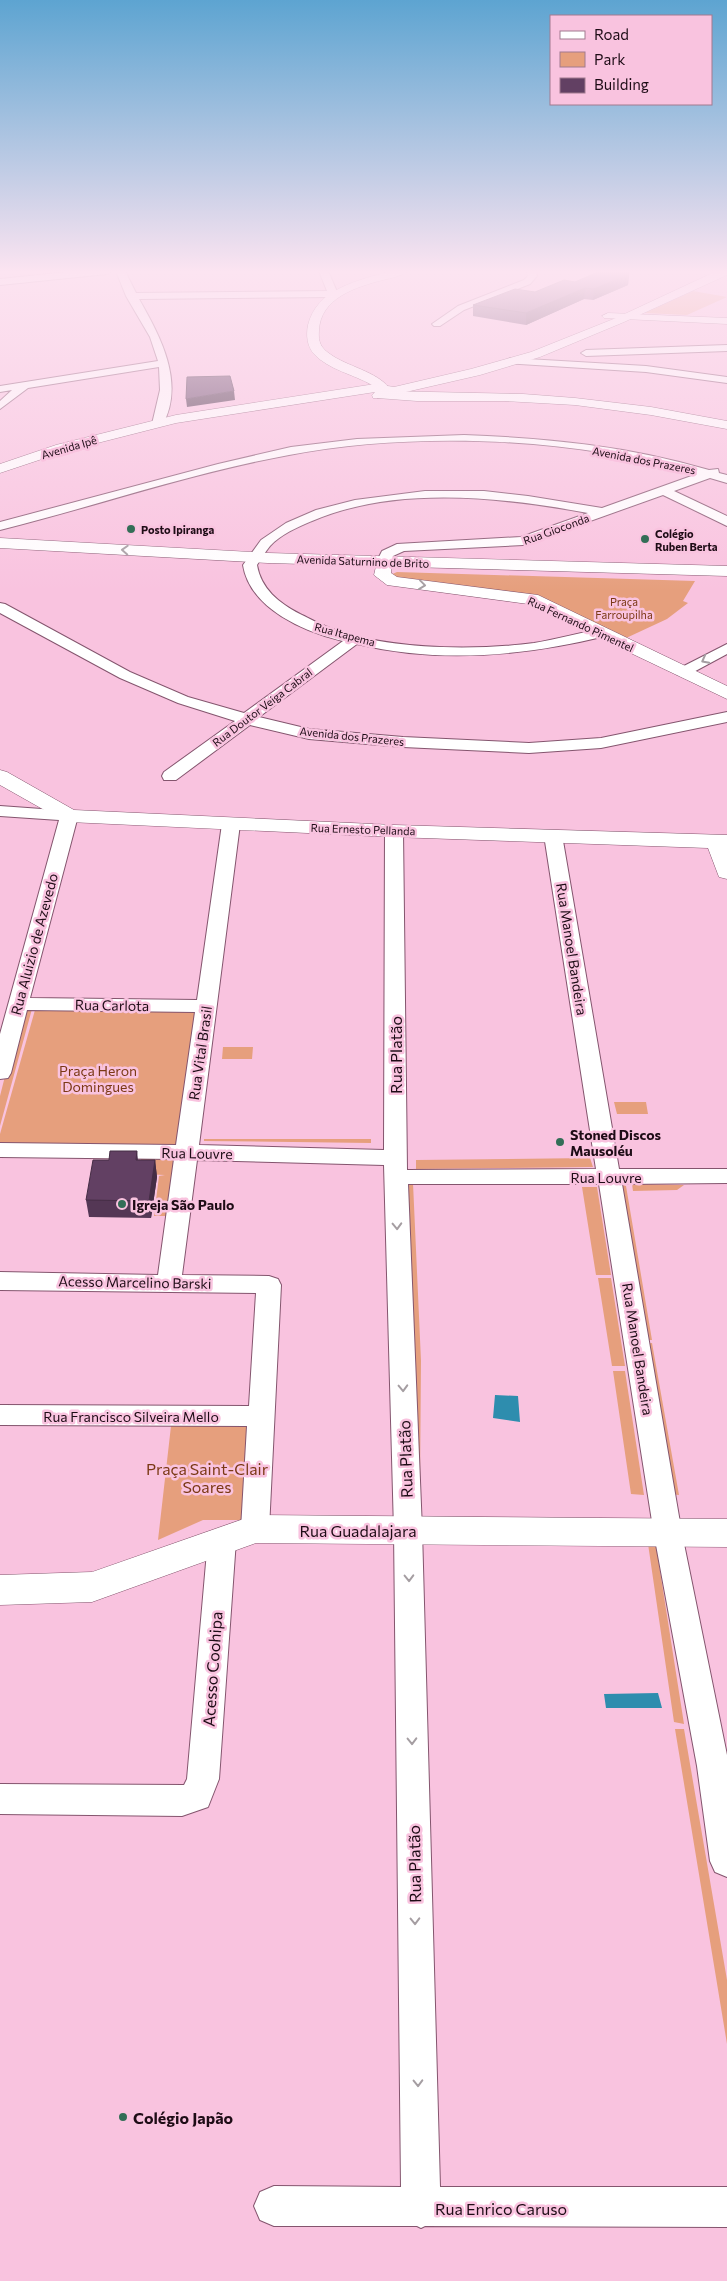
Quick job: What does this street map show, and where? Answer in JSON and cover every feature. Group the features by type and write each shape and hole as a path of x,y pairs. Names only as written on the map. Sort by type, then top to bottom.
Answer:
{"main road":[{"path":"363,377 388,392 568,401 636,409 727,425"},
{"path":"388,392 431,377"},
{"path":"351,398 454,377"},
{"name":"Avenida Ipê","path":"227,410 351,398 388,392"},
{"name":"Avenida Ipê","path":"0,469 61,448 158,424 227,410 388,392"},
{"name":"Avenida Saturnino de Brito","path":"0,543 252,561"},
{"name":"Avenida Saturnino de Brito","path":"29,560 252,561 727,578"},
{"name":"Avenida Saturnino de Brito","path":"383,565 727,571"},
{"name":"Rua Fernando Pimentel","path":"383,565 382,575 393,581 524,597 727,693"},
{"path":"0,776 69,816"},
{"name":"Rua Ernesto Pellanda","path":"69,816 394,831 724,840"},
{"path":"724,840 727,872"},
{"name":"Rua Guadalajara","path":"0,1590 92,1588 255,1529 727,1533"}],"street":[{"path":"0,389 75,377"},
{"path":"158,424 166,391 166,377"},
{"path":"713,377 727,380"},
{"path":"0,406 26,385"},
{"name":"Avenida dos Prazeres","path":"0,526 229,464 308,448 363,442 479,440 540,443 615,453 727,479"},
{"name":"Rua Gioconda","path":"383,565 387,554 402,547 523,542 601,512 727,468"},
{"path":"665,491 714,513 727,522"},
{"path":"252,561 271,539 296,522 328,509 374,500 419,495 483,495 529,499 601,512"},
{"name":"Rua Itapema","path":"252,561 257,587 280,608 318,629 355,638 410,648 468,651 525,648 601,633"},
{"name":"Avenida dos Prazeres","path":"0,607 125,675 183,700 246,719 309,734 403,742 529,748 601,743 727,717"},
{"name":"Rua Doutor Veiga Cabral","path":"170,776 355,638"},
{"path":"683,672 727,648"},
{"name":"Rua Ernesto Pellanda","path":"0,811 69,816"},
{"name":"Rua Aluizio de Azevedo","path":"0,1073 69,816"},
{"name":"Rua Vital Brasil","path":"169,1282 185,1152 231,824"},
{"name":"Rua Platão","path":"394,831 395,1168 408,1530 421,2208"},
{"name":"Rua Manoel Bandeira","path":"553,835 668,1534 720,1766 727,1861"},
{"name":"Rua Carlota","path":"18,1004 206,1006"},
{"name":"Rua Louvre","path":"0,1150 185,1152 395,1168 609,1176 727,1176"},
{"name":"Acesso Marcelino Barski","path":"0,1281 169,1282 269,1285 262,1416"},
{"name":"Rua Francisco Silveira Mello","path":"0,1415 262,1416"},
{"path":"255,1529 262,1416"},
{"name":"Acesso Coohipa","path":"0,1799 182,1801 196,1796 203,1779 222,1540"},
{"name":"Rua Enrico Caruso","path":"274,2206 421,2208 727,2207"}],"green space":[{"name":"Praça Farroupilha","path":"397,572 695,581 683,601 688,603 667,619 624,639 529,594 396,579 390,575"},
{"path":"22,1009 32,1009 0,1126 0,1096"},
{"name":"Praça Heron Domingues","path":"35,1010 197,1011 176,1147 0,1145 0,1134"},
{"path":"223,1047 253,1047 252,1059 222,1059"},
{"path":"614,1102 646,1102 648,1114 617,1114"},
{"path":"204,1139 371,1139 371,1143 204,1141"},
{"path":"141,1155 176,1155 167,1216 154,1216 159,1176 165,1175 141,1174"},
{"path":"590,1158 593,1167 416,1169 416,1160"},
{"path":"615,1180 626,1186 652,1340 644,1340"},
{"path":"407,1182 413,1183 421,1361 420,1484"},
{"path":"632,1184 684,1185 677,1190 633,1191"},
{"path":"582,1187 597,1187 611,1275 596,1275"},
{"path":"598,1278 611,1278 625,1366 612,1366"},
{"path":"652,1343 679,1495 668,1494 643,1344"},
{"path":"613,1371 625,1371 644,1495 631,1494"},
{"name":"Praça Saint-Clair Soares","path":"171,1426 253,1426 247,1520 203,1520 158,1540"},
{"path":"647,1537 655,1539 684,1724 674,1722"},
{"path":"675,1729 684,1729 727,1980 727,2044"}],"water":[{"path":"495,1395 518,1396 520,1422 493,1418"},
{"path":"658,1693 662,1708 606,1708 604,1694"}],"building":[{"path":"187,377 230,377 234,391 186,399"},
{"path":"110,1151 137,1151 136,1160 155,1160 149,1201 86,1200 93,1160 109,1160"}],"place":[{"name":"Posto Ipiranga","path":"131,529"},
{"name":"Colégio Ruben Berta","path":"645,539"},
{"name":"Stoned Discos Mausoléu","path":"560,1142"},
{"name":"Igreja São Paulo","path":"122,1204"},
{"name":"Colégio Japão","path":"123,2117"}]}
